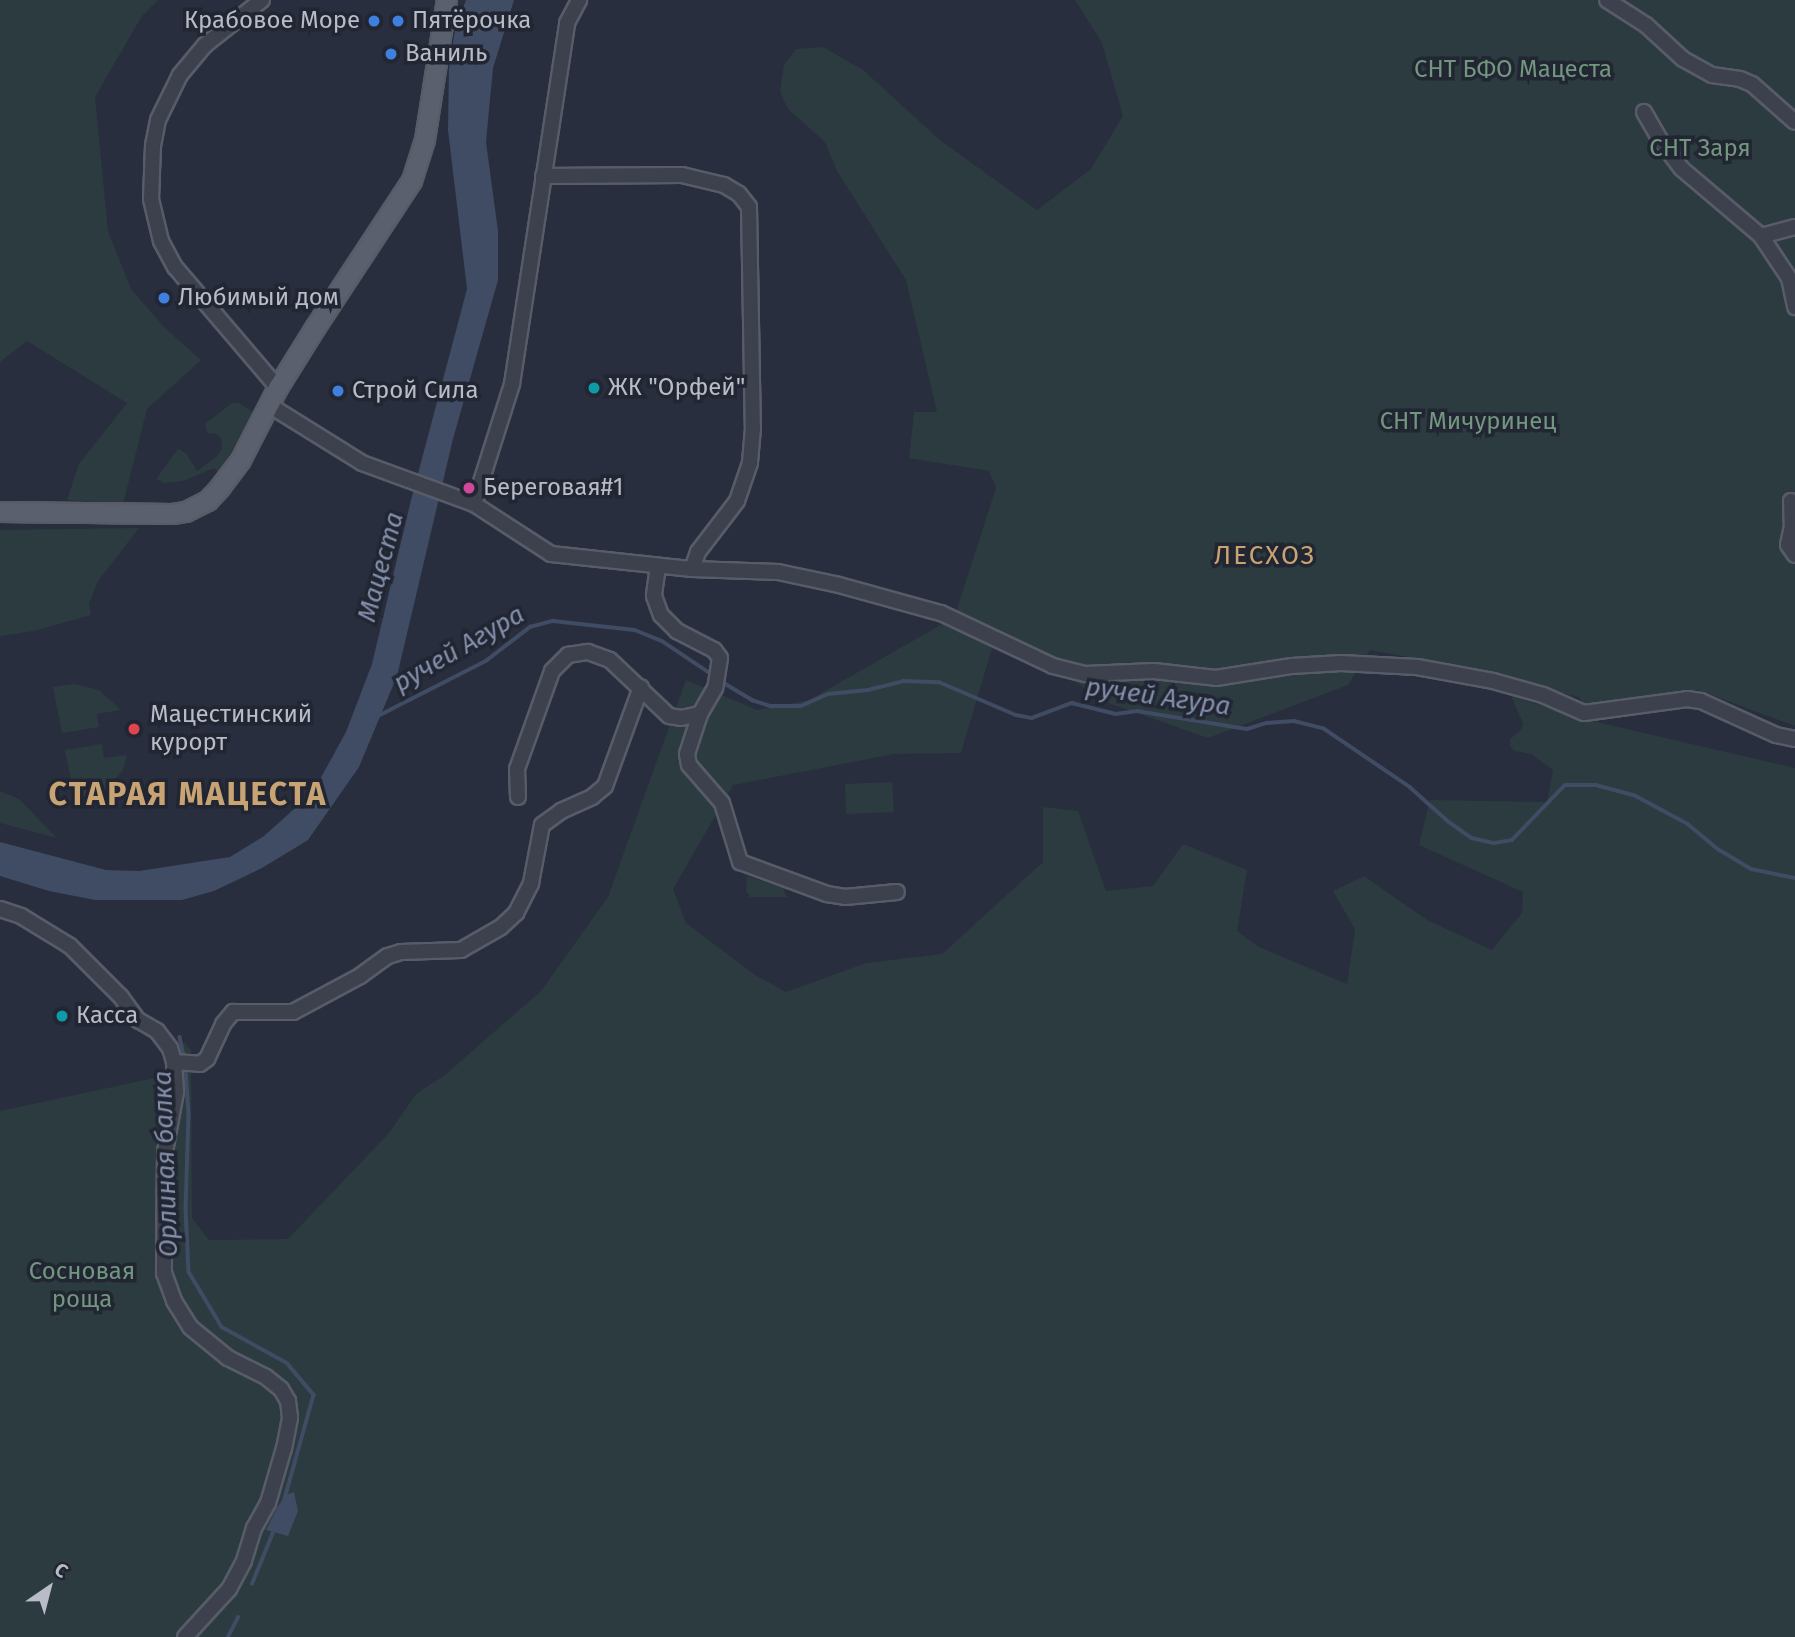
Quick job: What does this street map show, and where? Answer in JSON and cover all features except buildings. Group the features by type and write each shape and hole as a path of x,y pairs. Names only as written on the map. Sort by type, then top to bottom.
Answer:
{"main road":[{"path":"0,512 158,515 186,512 208,501 231,475 278,388 412,181 425,140 447,0"}],"street":[{"path":"262,0 205,46 180,75 158,120 153,145 152,199 161,241 175,267 278,388"},
{"path":"474,504 512,384 567,23 579,0"},
{"path":"1607,0 1646,26 1683,59 1712,75 1740,79 1752,84 1795,121"},
{"path":"1644,112 1660,140 1682,169 1761,236 1789,278 1795,307"},
{"path":"543,176 681,175 724,185 739,194 748,207 753,428 750,463 737,501 713,529 698,552 692,569"},
{"path":"1761,236 1795,228"},
{"path":"269,405 355,459 388,475 474,504 551,554 692,569 778,572 888,597 941,613 1053,666 1086,674 1154,671 1216,678 1316,665 1418,667 1493,681 1543,695 1584,713 1687,699 1701,701 1776,736 1795,739"},
{"path":"1791,501 1792,526 1788,545 1795,555"},
{"path":"658,566 654,596 661,615 677,631 718,653 720,669 715,688 688,746 689,765 722,803 740,862 827,894 845,897 897,892"},
{"path":"518,797 517,769 552,671 559,661 579,652 600,656 622,669 669,716 681,718 701,714"},
{"path":"174,1062 200,1063 207,1059 233,1012 293,1013 360,976 388,956 461,950 501,928 516,913 531,883 541,825 600,792 607,780 641,687"},
{"path":"0,909 48,931 89,962 138,1020 157,1031 170,1048 176,1092 165,1152 164,1273 174,1301 190,1327 209,1345 267,1377 281,1389 288,1401 290,1418 268,1503 254,1528 244,1561 229,1589 185,1637"}],"green space":[{"path":"0,0 158,0 142,16 95,97 108,231 131,289 165,328 201,360 147,409 123,504 67,500 79,464 127,403 27,341 0,362"},
{"path":"1075,0 1795,0 1795,726 1698,690 1665,696 1583,703 1579,697 1370,650 1348,685 1208,738 1100,700 1068,676 956,612 996,488 989,471 909,458 914,412 937,412 906,280 837,171 825,142 788,109 780,92 784,65 796,49 823,47 863,70 941,141 1037,210 1091,169 1123,116 1102,43"},
{"path":"232,403 239,403 253,412 220,473 214,468 183,481 164,483 156,479 178,449 186,453 197,471 216,457 222,449 222,440 217,434 207,433 205,424"},
{"path":"139,528 98,581 89,603 91,615 34,631 0,636 0,530"},
{"name":"Сосновая роща","path":"944,623 992,648 961,753 894,754 733,785 673,889 686,923 755,975 786,992 866,963 942,954 1043,862 1043,807 1078,811 1106,891 1153,886 1183,844 1247,870 1237,931 1259,947 1347,984 1355,929 1333,891 1364,876 1427,920 1492,950 1522,913 1523,892 1419,845 1430,800 1547,802 1553,770 1531,754 1515,751 1510,746 1510,739 1521,730 1523,723 1511,696 1584,719 1795,768 1795,1637 0,1637 0,1111 164,1076 184,1042 191,1050 192,1218 209,1240 288,1239 389,1133 416,1094 445,1075 541,991 608,897 686,680 757,710 809,700"},
{"path":"75,684 99,690 121,710 97,714 99,727 62,733 53,687"},
{"path":"102,744 104,758 127,755 122,772 105,790 75,800 65,750"},
{"path":"892,782 894,812 846,814 845,784"},
{"path":"0,791 19,799 57,838 0,823"},
{"path":"747,876 783,888 787,897 750,897 746,891"}],"water":[{"path":"466,0 514,0 493,68 486,142 498,231 498,280 453,439 397,676 359,767 308,840 262,868 214,891 182,900 95,900 49,891 0,876 0,842 106,870 139,871 230,857 264,836 313,792 346,732 372,664 411,500 467,289 448,130 449,68 455,30"},
{"path":"294,1492 298,1511 288,1536 266,1530 286,1495"}],"waterway":[{"name":"ручей Агура","path":"378,716 486,661 530,627 553,621 635,630 662,641 713,675"},
{"name":"ручей Агура","path":"719,680 752,700 771,706 801,706 828,694 868,690 903,681 939,682 1016,715 1032,718 1072,703 1116,714 1137,711 1247,729 1267,723 1294,721 1323,728 1410,787 1449,822 1472,838 1494,843 1512,840 1565,785 1596,785 1634,795 1688,824 1718,849 1751,869 1795,878"},
{"name":"Орлиная балка","path":"180,1037 185,1060"},
{"name":"Орлиная балка","path":"186,1068 189,1114 186,1209 189,1272 222,1327 287,1363 314,1395 285,1499"},
{"name":"Орлиная балка","path":"252,1584 274,1530"},
{"name":"Орлиная балка","path":"228,1637 238,1617"}],"place":[{"name":"Крабовое Море","path":"374,21"},
{"name":"Пятёрочка","path":"398,21"},
{"name":"Ваниль","path":"391,54"},
{"name":"Любимый дом","path":"164,298"},
{"name":"ЖК \"Орфей\"","path":"594,388"},
{"name":"Строй Сила","path":"338,391"},
{"name":"Береговая#1","path":"469,488"},
{"name":"Мацестинский курорт","path":"134,729"},
{"name":"Касса","path":"62,1016"}],"district":[{"name":"ЛЕСХОЗ","path":"1265,556"},
{"name":"СТАРАЯ МАЦЕСТА","path":"188,794"}],"park label":[{"name":"СНТ БФО Мацеста","path":"1513,70"},
{"name":"СНТ Заря","path":"1700,149"},
{"name":"СНТ Мичуринец","path":"1468,422"}],"water label":[{"name":"Мацеста","path":"381,567"}]}
